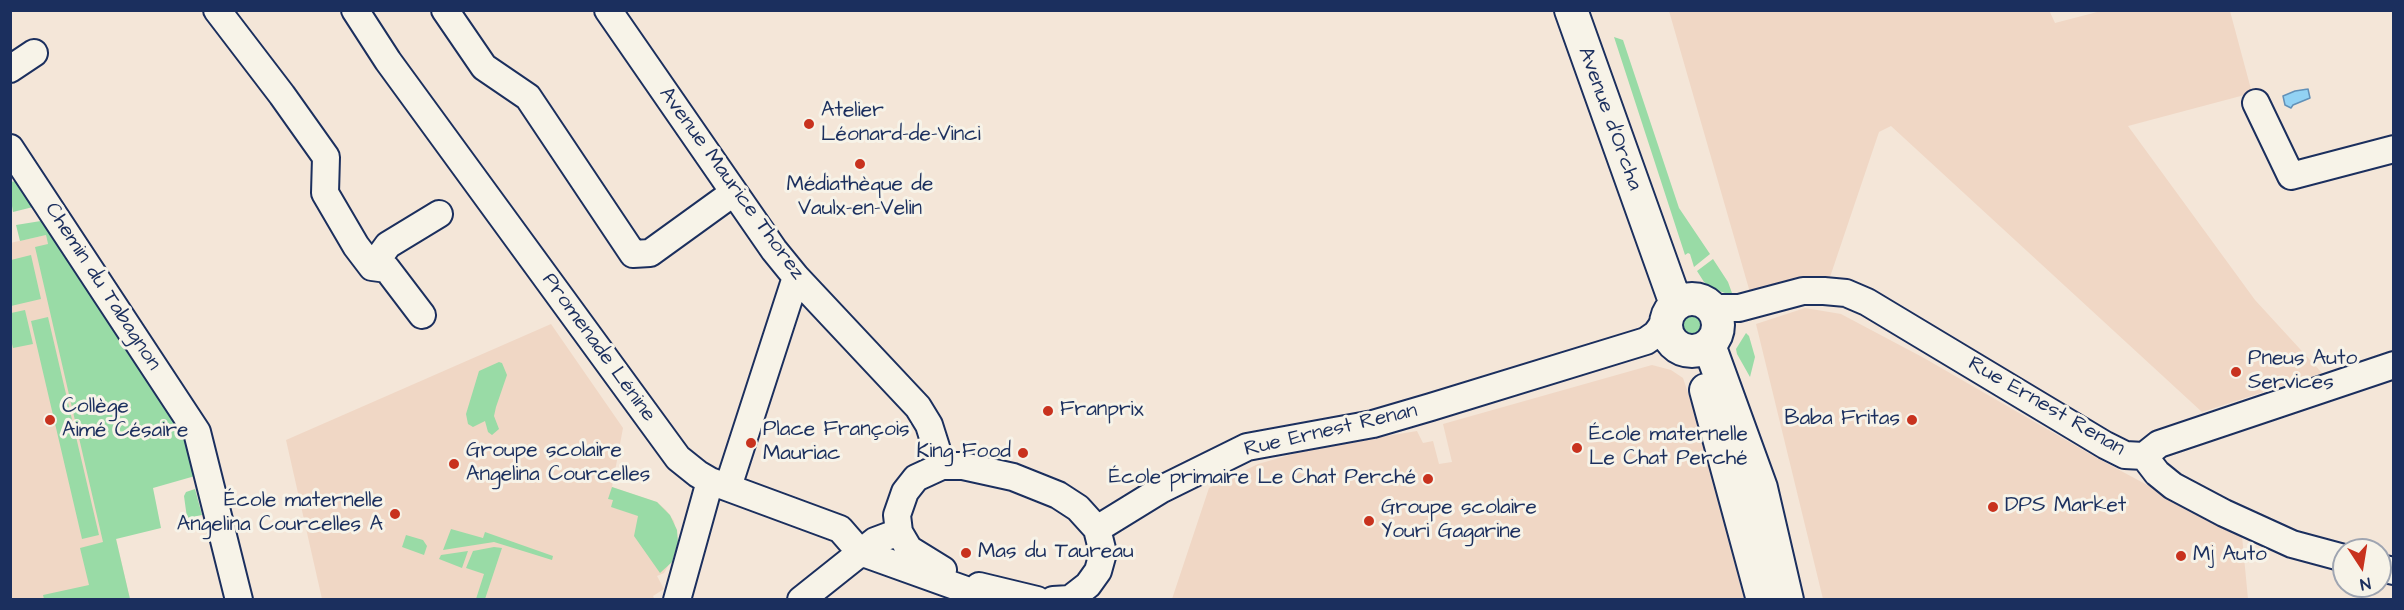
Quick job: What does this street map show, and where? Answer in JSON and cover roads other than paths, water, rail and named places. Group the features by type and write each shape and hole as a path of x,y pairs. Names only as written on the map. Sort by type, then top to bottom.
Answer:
{"main road":[{"name":"Avenue d'Orcha","path":"1571,10 1648,227 1678,258 1763,600"},
{"name":"Avenue d'Orcha","path":"1693,325 1761,489 1787,600"}],"street":[{"path":"217,10 326,157 325,193 356,246 372,267 387,269 422,315"},
{"name":"Promenade Lénine","path":"355,10 394,69 678,458 698,474 719,484 840,529 860,552 994,600"},
{"path":"445,10 484,67 528,97 633,254 650,253 733,193"},
{"name":"Avenue Maurice Thorez","path":"608,10 733,193 796,277 918,406 929,425 942,466"},
{"path":"10,69 34,53"},
{"path":"2256,103 2291,176 2394,149"},
{"name":"Chemin du Tabagnon","path":"10,148 197,432 238,600"},
{"path":"372,267 388,245 439,214"},
{"path":"677,600 796,277"},
{"name":"Rue Ernest Renan","path":"1097,529 1162,489 1247,447 1373,424 1803,291 1824,291 1845,293 1867,302 2105,445 2125,455 2144,456 2157,473 2173,486 2224,513 2292,544 2332,555"},
{"path":"2144,456 2159,444 2394,365"},
{"path":"1037,600 968,583 933,565 909,549 899,532 897,515 905,492 916,478 942,466 963,466 1013,477 1058,495 1078,507 1097,529 1103,553 1098,571 1088,585 1070,599 1053,600"},
{"path":"801,600 875,541 899,532"}],"water":[{"path":"2308,89 2310,98 2291,108 2285,105 2283,96"}],"place":[{"name":"Atelier Léonard-de-Vinci","path":"809,124"},
{"name":"Médiathèque de Vaulx-en-Velin","path":"860,164"},
{"name":"Pneus Auto Services","path":"2236,372"},
{"name":"Franprix","path":"1048,411"},
{"name":"Collège Aimé Césaire","path":"50,420"},
{"name":"Baba Fritas","path":"1912,420"},
{"name":"Place François Mauriac","path":"751,443"},
{"name":"École maternelle Le Chat Perché","path":"1577,448"},
{"name":"King Food","path":"1023,453"},
{"name":"Groupe scolaire Angelina Courcelles","path":"454,464"},
{"name":"École primaire Le Chat Perché","path":"1428,479"},
{"name":"DPS Market","path":"1993,507"},
{"name":"École maternelle Angelina Courcelles A","path":"395,514"},
{"name":"Groupe scolaire Youri Gagarine","path":"1369,521"},
{"name":"Mas du Taureau","path":"966,553"},
{"name":"Mj Auto","path":"2181,556"}]}
